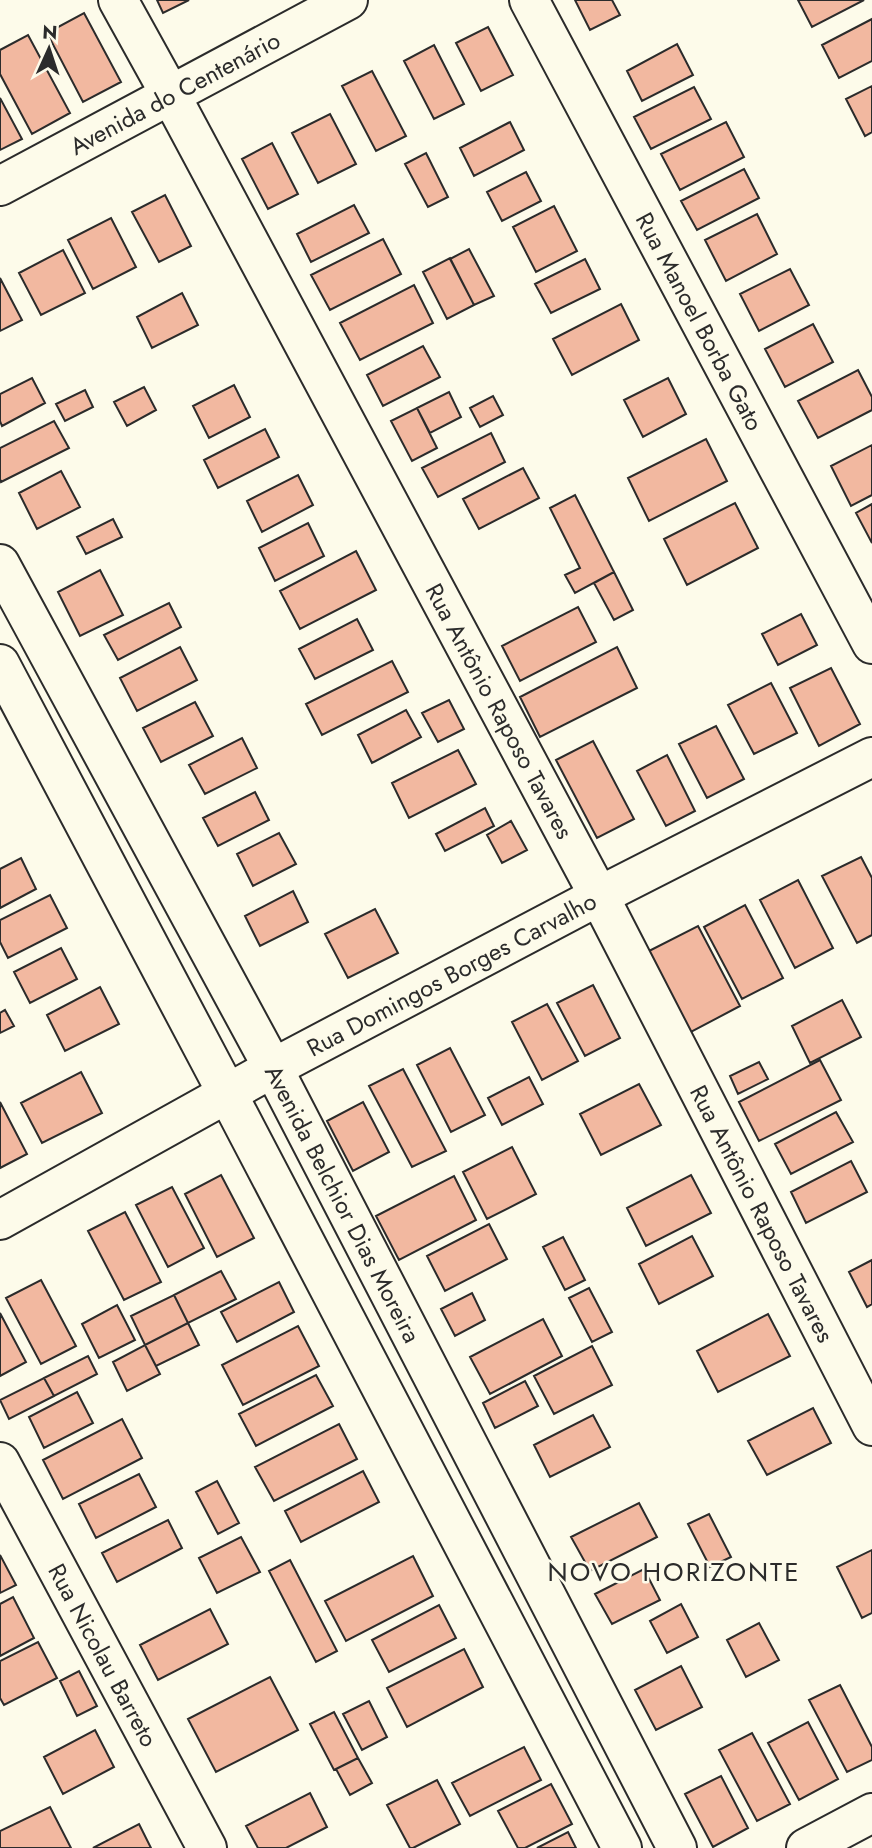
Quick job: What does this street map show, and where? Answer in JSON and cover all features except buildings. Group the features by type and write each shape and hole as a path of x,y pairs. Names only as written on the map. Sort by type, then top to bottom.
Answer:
{"street":[{"name":"Rua Antônio Raposo Tavares","path":"118,0 600,896 872,1426"},
{"name":"Avenida do Centenário","path":"0,186 348,0"},
{"name":"Rua Manoel Borba Gato","path":"529,0 872,644"},
{"name":"Avenida Belchior Dias Moreira","path":"0,565 273,1068 677,1848"},
{"name":"Avenida Belchior Dias Moreira","path":"0,664 622,1848"},
{"name":"Rua Domingos Borges Carvalho","path":"0,1220 273,1068 872,757"},
{"name":"Rua Nicolau Barreto","path":"0,1462 207,1848"},
{"path":"806,1848 872,1813"}],"district":[{"name":"NOVO HORIZONTE","path":"674,1572"}]}
